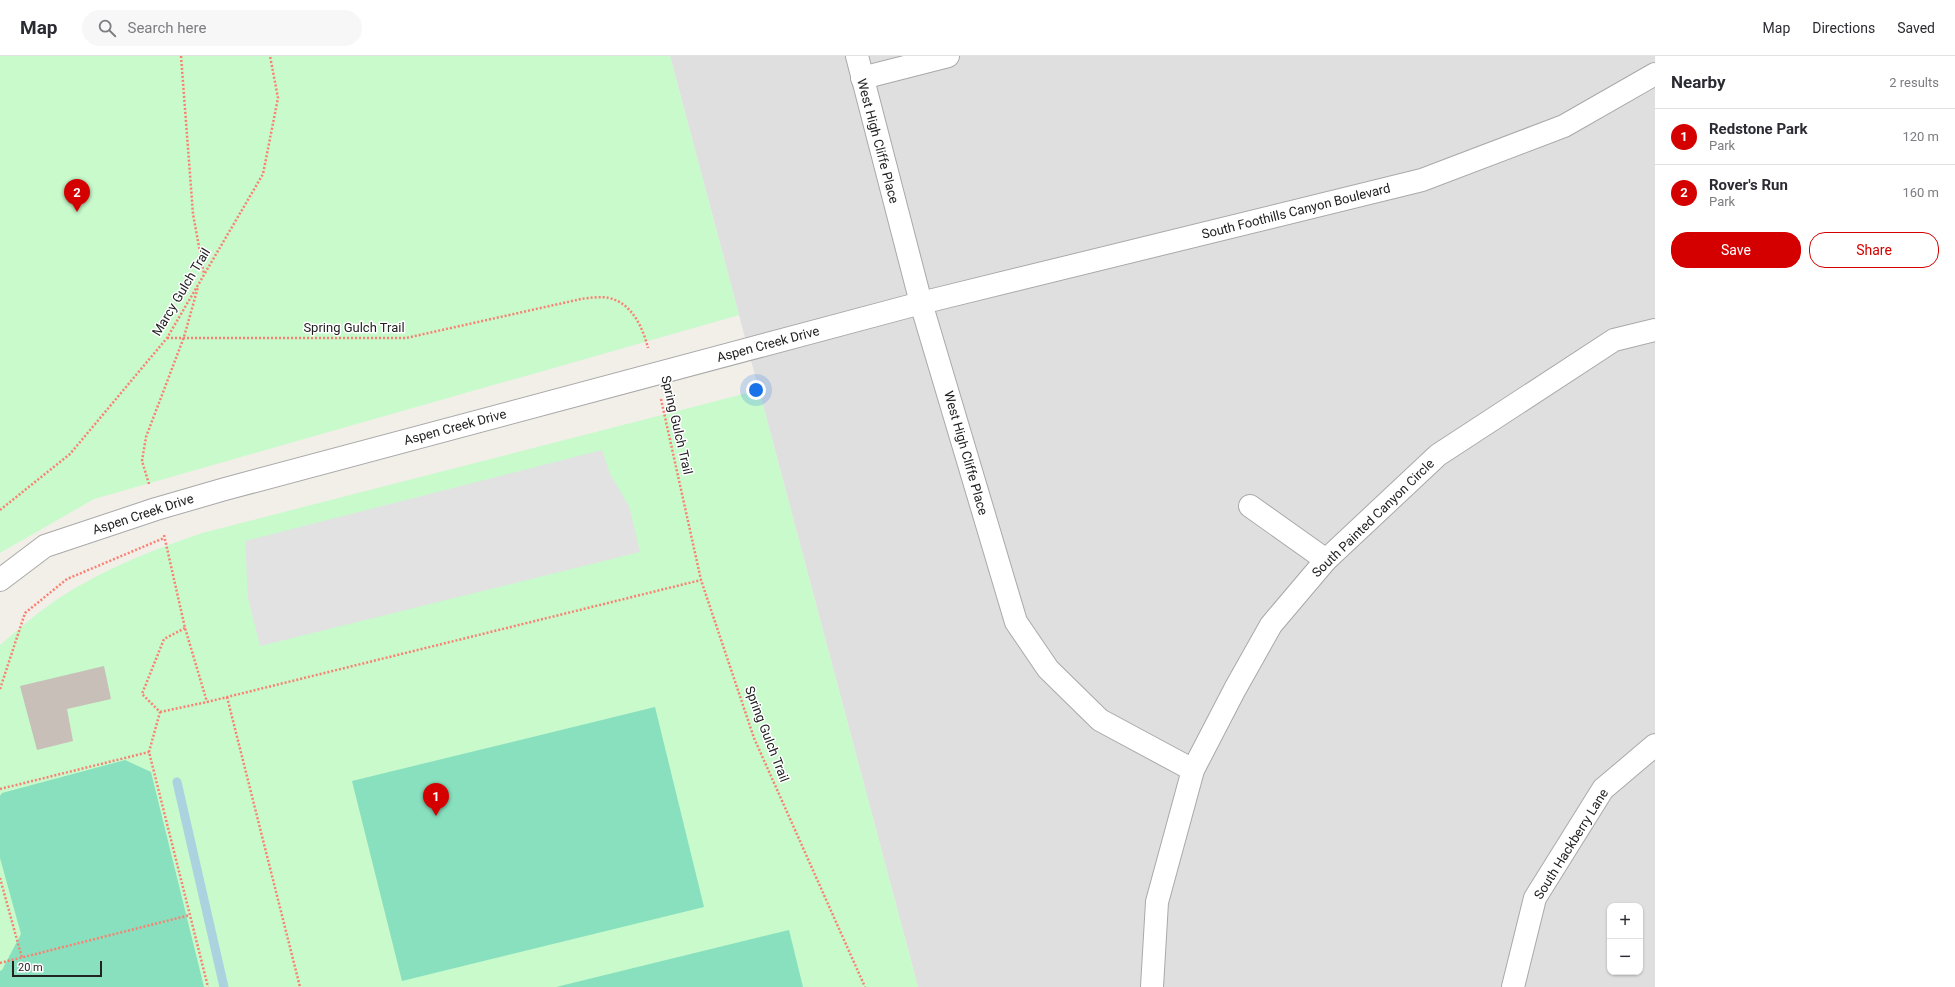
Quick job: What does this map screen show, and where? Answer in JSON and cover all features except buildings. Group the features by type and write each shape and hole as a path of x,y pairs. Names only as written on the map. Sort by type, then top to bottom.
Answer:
{"street":[{"name":"West High Cliffe Place","path":"857,56 921,303 1016,622 1048,669 1100,720 1193,770"},
{"path":"862,78 948,56"},
{"name":"South Foothills Canyon Boulevard","path":"921,303 1422,180 1564,126 1655,74"},
{"name":"Aspen Creek Drive","path":"0,580 45,546 156,509 921,303"},
{"name":"South Painted Canyon Circle","path":"1152,987 1157,902 1193,770 1235,689 1271,625 1326,560 1438,455 1614,340 1655,330"},
{"path":"1250,506 1326,560"},
{"name":"South Hackberry Lane","path":"1513,987 1535,898 1603,789 1655,745"}],"path":[{"path":"181,56 193,214 204,274"},
{"name":"Marcy Gulch Trail","path":"0,510 70,454 167,338 262,174 278,98 270,56"},
{"name":"Spring Gulch Trail","path":"167,338 406,338 581,299 610,298 629,309 644,330 701,580 754,738 865,987"},
{"path":"0,689 25,613 67,579 164,538"},
{"path":"160,712 227,697 701,580"},
{"path":"160,712 142,694 164,639 185,628"},
{"path":"227,697 300,987"},
{"path":"160,712 149,752 208,987"},
{"path":"0,789 149,752"},
{"path":"0,878 22,958"},
{"path":"0,963 190,915"}],"shaded area":[{"path":"670,56 1655,56 1655,987 918,987"},
{"path":"602,450 610,474 629,506 640,552 260,646 248,598 245,541"}],"green space":[{"path":"0,56 670,56 739,315 94,499 0,553"},
{"path":"759,390 918,987 0,987 0,645 45,608 81,584 121,564 202,533"},
{"path":"655,707 704,907 402,981 352,781"},
{"path":"125,760 151,772 204,987 0,987 0,971 2,970 21,934 0,858 0,796 2,793"},
{"path":"789,930 803,987 556,987"}],"waterway":[{"path":"177,782 224,987"}],"place":[{"name":"Rover's Run","path":"77,212"},
{"name":"Redstone Park","path":"436,816"}]}
